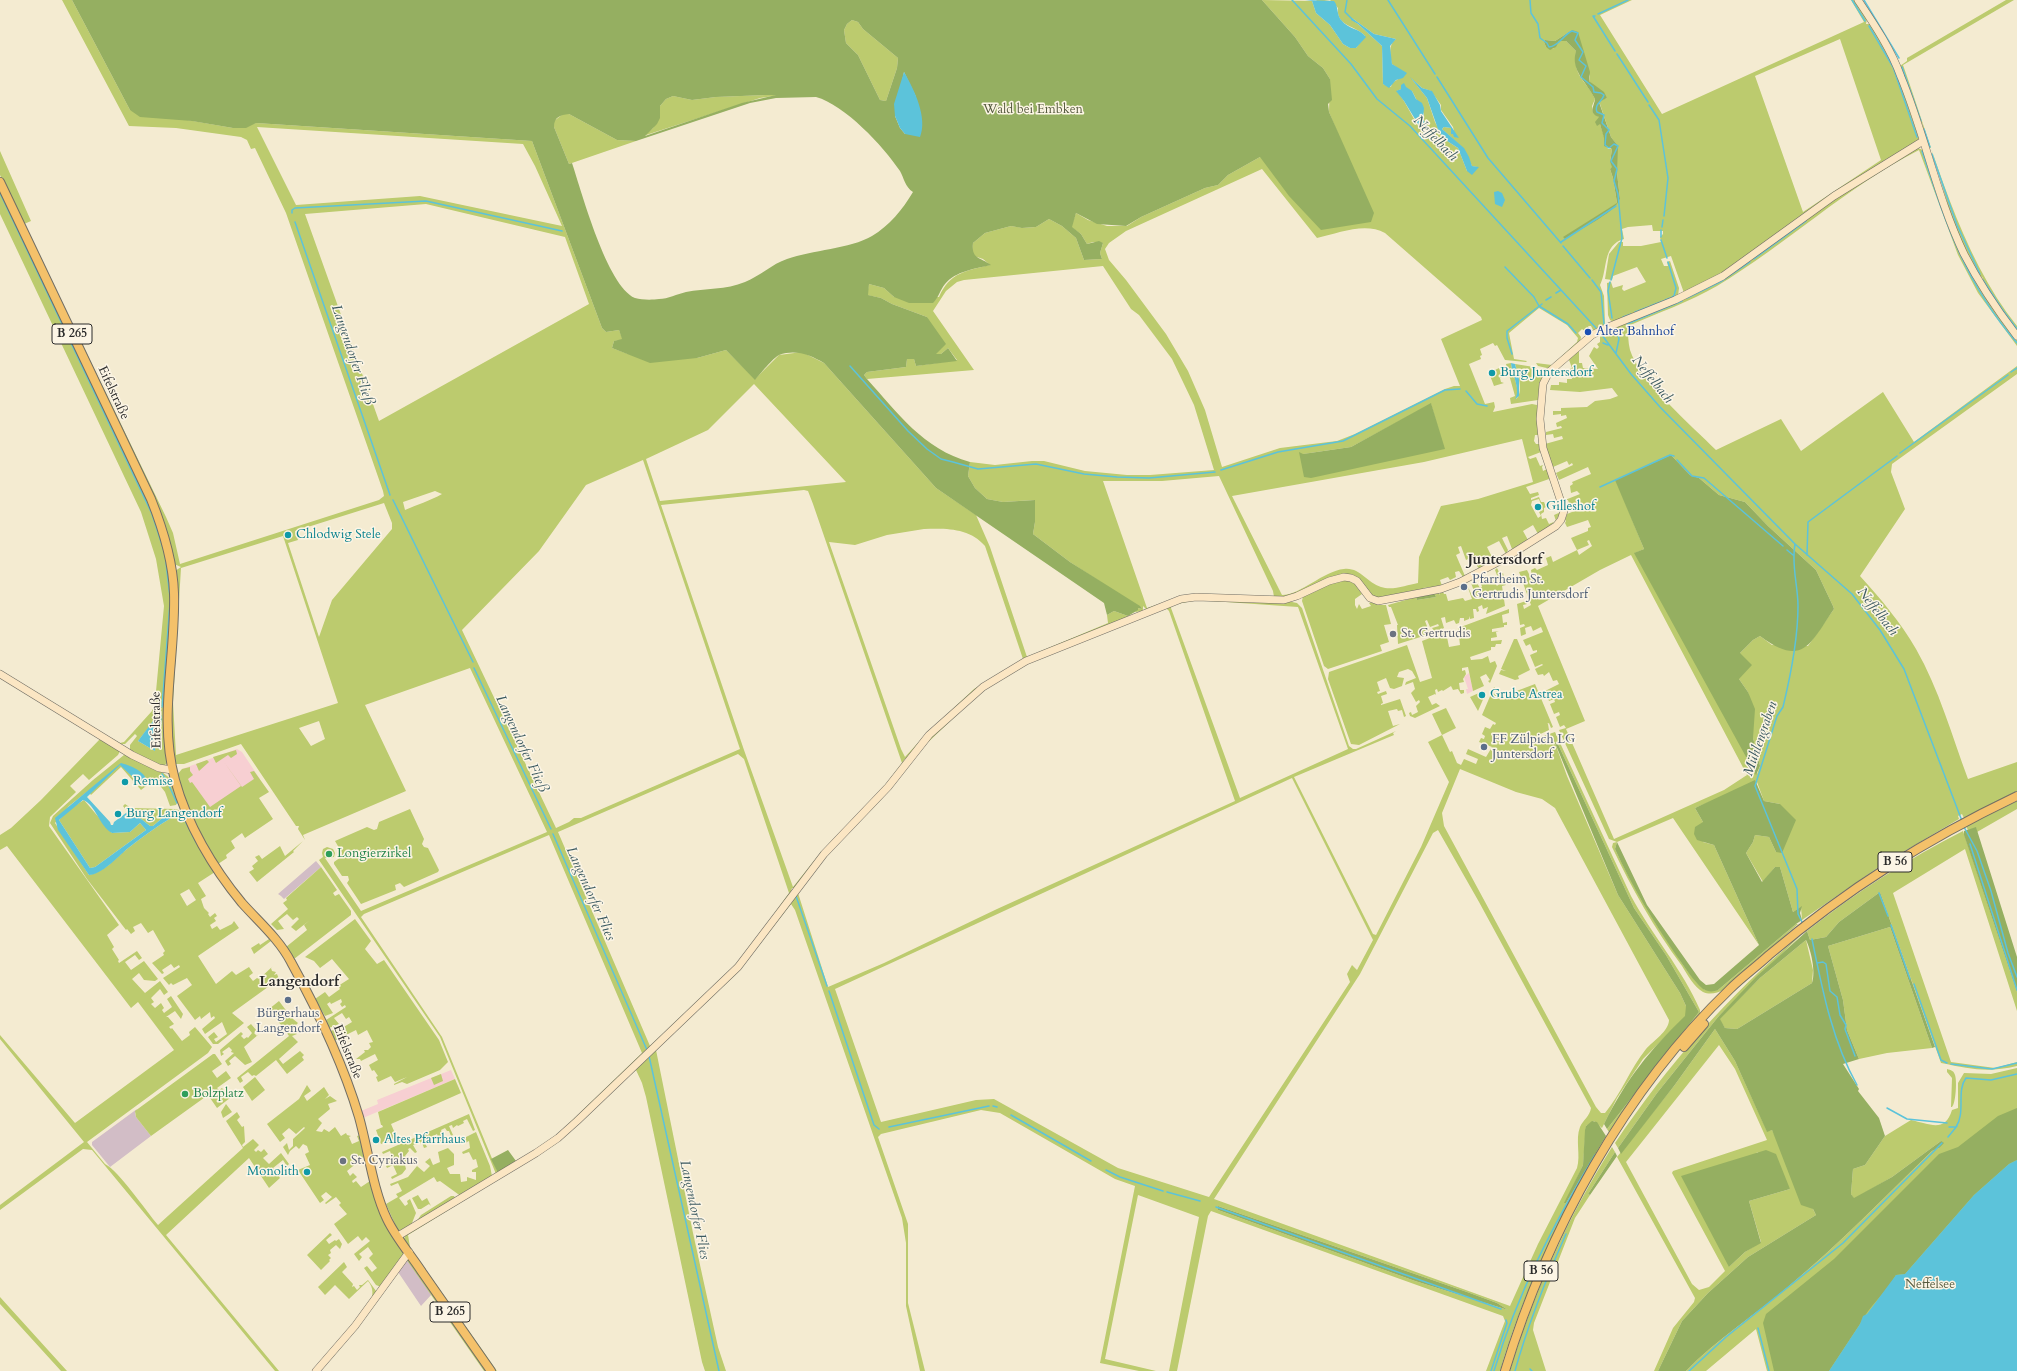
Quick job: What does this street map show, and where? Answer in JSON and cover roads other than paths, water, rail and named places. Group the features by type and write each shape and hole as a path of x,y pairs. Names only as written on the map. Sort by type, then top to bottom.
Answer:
{"main road":[{"name":"Eifelstraße","path":"0,182 147,492 166,541 172,569 174,594 166,710 168,747 172,770 184,806 196,833 211,859 236,895 285,952 315,1006 345,1076 359,1117 384,1209 398,1236"},
{"name":"B 56","path":"1505,1371 1525,1311 1549,1253 1570,1210 1612,1139 1649,1081 1690,1032 1731,988 1816,917 1880,871 1963,823 2017,796"},
{"name":"B 265","path":"398,1236 491,1371"}],"street":[{"path":"1858,0 1883,40 1899,70 1949,217 1964,254 1984,289 2017,336"},
{"path":"398,1236 536,1154 558,1138 577,1121 734,971 824,854 888,787 929,735 983,687 1021,663 1181,599 1196,597 1270,601 1284,600 1297,596 1329,581 1344,577 1357,581 1371,598 1386,601 1448,587 1502,560 1557,526 1564,515 1562,504 1544,452 1542,440 1540,415 1546,377 1588,338 1608,327 1675,300 1723,276 1834,196 1924,141"},
{"path":"0,674 132,755 160,768 172,770"},
{"path":"316,1371 355,1326 409,1252"}],"water":[{"path":"1305,0 1334,1 1337,6 1340,19 1344,24 1360,32 1366,37 1356,48 1350,48 1343,44 1330,25 1316,13 1312,1"},
{"path":"1352,18 1374,34 1396,39 1390,46 1392,64 1407,73 1403,78 1396,80 1389,88 1383,84 1382,46 1358,24 1351,20"},
{"path":"904,72 919,104 922,121 920,137 905,134 900,128 895,116 894,104"},
{"path":"1410,77 1422,88 1432,91 1440,105 1441,111 1459,138 1454,137 1453,134 1451,134 1451,128 1444,127 1442,129 1464,148 1472,166 1479,167 1472,175 1467,171 1458,148 1444,139 1439,132 1427,98"},
{"path":"1404,83 1406,87 1412,91 1416,99 1422,103 1424,108 1423,119 1436,143 1426,137 1404,101 1396,91 1401,89 1401,85"},
{"path":"1498,191 1502,193 1505,200 1502,207 1495,204 1494,192"},
{"path":"1511,363 1515,364 1519,379 1519,396 1515,399 1517,395 1517,387"},
{"path":"156,717 158,718 155,751 138,741"},
{"path":"121,763 142,773 146,779 143,783 138,782 120,765 87,797 111,825 113,825 114,822 130,810 150,826 153,826 167,814 171,818 127,849 104,869 89,875 58,830 55,818","holes":["83,800 91,806 104,826 112,833 130,832 140,823 146,830 95,867 90,868 59,820"]},
{"path":"2017,1160 2017,1371 1829,1371 1860,1324 1863,1316 1867,1314 1896,1275 1905,1274 1974,1195 2009,1164"}],"waterway":[{"name":"Neffelbach","path":"1292,0 1351,64 1377,99 1410,126 1596,328"},
{"path":"1347,0 1345,12 1352,19"},
{"path":"1388,0 1435,74"},
{"path":"1530,0 1531,13 1538,24 1540,38 1547,43 1549,47 1556,45 1572,31 1578,33 1575,40 1583,52 1579,60 1586,66 1581,77 1593,87 1594,92 1604,95 1596,109 1597,112 1604,115 1602,123 1609,130 1606,134 1605,145 1609,148 1614,144 1618,146 1611,161 1617,169 1614,181 1618,194 1622,238 1611,280"},
{"path":"1598,14 1628,0"},
{"path":"1852,0 1865,21"},
{"path":"1864,0 1899,58"},
{"path":"1595,16 1593,16 1615,51"},
{"path":"1869,26 1893,67 1917,137"},
{"path":"1617,54 1648,102"},
{"path":"1902,67 1921,121"},
{"path":"1437,77 1488,158 1561,243"},
{"path":"1649,105 1659,120 1668,178 1664,216"},
{"path":"1924,129 1930,147"},
{"path":"1922,151 1949,228 1970,275 1999,321 2017,343"},
{"path":"1932,154 1957,225 1980,274"},
{"path":"0,193 152,514 165,554 170,597"},
{"name":"Langendorfer Fließ","path":"292,213 292,210 295,208 426,201 562,231"},
{"path":"1561,242 1616,206"},
{"path":"1662,227 1663,220"},
{"path":"1754,259 1806,221"},
{"name":"Langendorfer Fließ","path":"295,222 390,495"},
{"path":"1661,230 1661,237"},
{"path":"1661,240 1667,258"},
{"path":"1563,246 1590,278"},
{"path":"1668,262 1676,288 1674,296 1672,297"},
{"path":"1687,298 1722,281 1750,262"},
{"path":"1505,267 1534,297 1539,306 1568,324 1576,333"},
{"path":"1592,280 1601,292 1604,324"},
{"path":"1983,280 2017,329"},
{"path":"1610,282 1608,291 1612,318"},
{"name":"Neffelbach","path":"1556,293 1561,290"},
{"path":"1546,300 1551,297"},
{"path":"1665,300 1670,298"},
{"path":"1650,306 1663,301"},
{"path":"1627,324 1682,301"},
{"path":"1512,354 1507,338 1507,331 1542,304"},
{"path":"1635,312 1648,307"},
{"path":"1623,317 1631,314"},
{"path":"1616,353 1619,339 1617,331"},
{"name":"Neffelbach","path":"1602,335 1631,374 1660,407 1795,544 1852,594 1880,630 1904,669 1962,821"},
{"name":"Neffelbach","path":"1603,343 1608,345"},
{"path":"850,366 908,431 927,449 941,459 978,469 1036,464 1084,474 1117,477 1149,478 1215,472"},
{"path":"2011,372 2017,368"},
{"path":"1900,453 2008,375"},
{"path":"1221,470 1278,452 1343,441 1445,390 1460,389"},
{"path":"1466,391 1477,404 1487,406"},
{"path":"1600,487 1670,455 1674,456"},
{"path":"1807,555 1808,522 1897,456"},
{"path":"1677,460 1692,476 1704,478 1783,546"},
{"name":"Langendorfer Fließ","path":"393,500 473,662"},
{"name":"Mühlengraben","path":"1795,544 1794,567 1798,606 1794,657 1783,707 1777,716 1755,786 1797,889 1798,914 1803,924"},
{"name":"Mühlengraben","path":"1787,550 1793,555"},
{"path":"162,707 170,603"},
{"name":"Langendorfer Fließ","path":"474,668 551,829"},
{"path":"159,748 161,716"},
{"path":"162,774 167,781 177,803"},
{"path":"180,811 197,844"},
{"name":"Neffelbach","path":"1964,827 1977,851 1991,891 2008,953 2017,977"},
{"name":"Langendorfer Flies","path":"553,834 647,1050"},
{"path":"1970,844 2017,990"},
{"path":"1879,893 1888,916"},
{"path":"796,896 827,986"},
{"path":"1891,925 1910,979"},
{"name":"Mühlengraben","path":"1812,939 1824,995 1834,1032 1848,1068 1857,1085"},
{"path":"1817,963 1823,962 1826,964 1830,991 1837,997 1840,1015 1846,1025 1845,1029 1855,1056"},
{"path":"1914,984 1941,1060 1947,1063"},
{"path":"829,991 874,1125 879,1129"},
{"name":"Langendorfer Flies","path":"649,1056 719,1371"},
{"path":"1951,1064 1992,1069 2017,1063"},
{"name":"Mühlengraben","path":"1949,1127 1956,1127 1959,1121 1962,1089 1966,1078 1991,1080 2017,1074"},
{"path":"889,1127 989,1106"},
{"path":"993,1106 997,1107"},
{"name":"Mühlengraben","path":"1887,1108 1907,1119 1947,1123"},
{"path":"1011,1115 1091,1161"},
{"path":"1948,1137 1957,1126"},
{"path":"1689,1371 1726,1337 1843,1243 1942,1143"},
{"path":"1494,1371 1525,1286 1551,1233 1595,1155"},
{"path":"1106,1170 1120,1177 1163,1191"},
{"path":"1167,1192 1200,1201"},
{"path":"1216,1207 1501,1309"},
{"path":"1515,1371 1538,1302 1566,1234"},
{"path":"1491,1371 1507,1323 1506,1320"},
{"path":"1758,1328 1769,1371"}],"place":[{"name":"Alter Bahnhof","path":"1588,332"},
{"name":"Burg Juntersdorf","path":"1492,373"},
{"name":"Gilleshof","path":"1538,507"},
{"name":"Chlodwig Stele","path":"288,535"},
{"name":"Pfarrheim St. Gertrudis Juntersdorf","path":"1464,587"},
{"name":"St. Gertrudis","path":"1393,634"},
{"name":"Grube Astrea","path":"1482,695"},
{"name":"FF Zülpich LG Juntersdorf","path":"1484,747"},
{"name":"Remise","path":"125,782"},
{"name":"Burg Langendorf","path":"118,814"},
{"name":"Longierzirkel","path":"329,854"},
{"name":"Bürgerhaus Langendorf","path":"288,1000"},
{"name":"Bolzplatz","path":"185,1094"},
{"name":"Altes Pfarrhaus","path":"376,1140"},
{"name":"St. Cyriakus","path":"343,1161"},
{"name":"Monolith","path":"307,1172"}],"district":[{"name":"Juntersdorf","path":"1505,561"},
{"name":"Langendorf","path":"299,983"}],"park label":[{"name":"Wald bei Embken","path":"1033,110"},
{"name":"Neffelsee","path":"1930,1285"}]}
